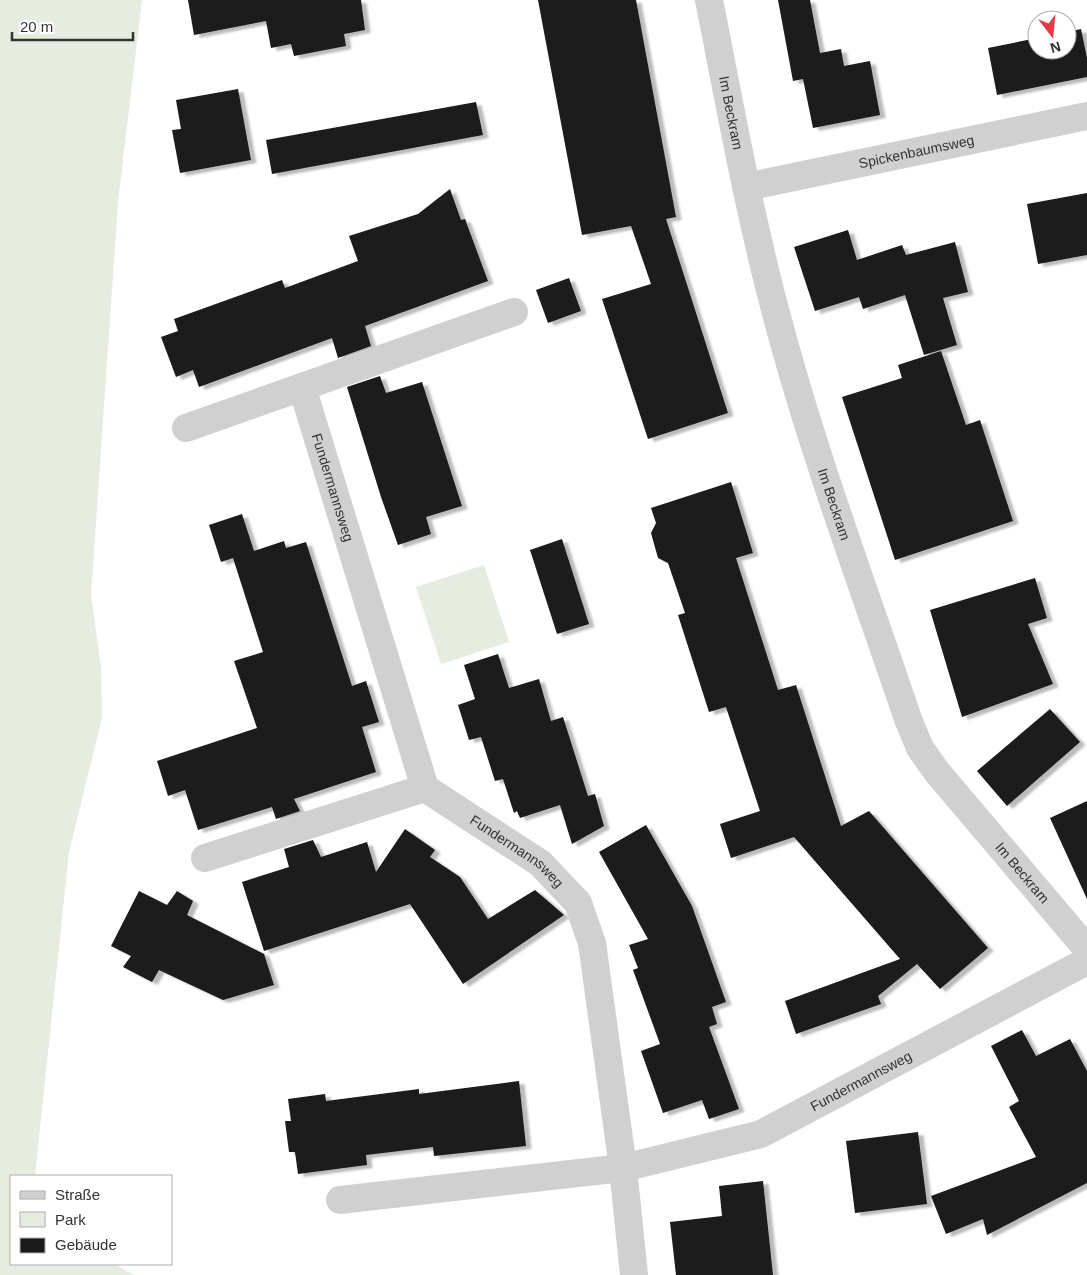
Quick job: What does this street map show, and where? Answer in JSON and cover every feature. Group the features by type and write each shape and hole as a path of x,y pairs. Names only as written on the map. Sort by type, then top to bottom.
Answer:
{"street":[{"name":"Im Beckram","path":"709,0 746,186 777,318 818,452 908,719 920,748 937,772 1087,949"},
{"name":"Spickenbaumsweg","path":"746,186 1087,116"},
{"path":"186,428 514,312"},
{"name":"Fundermannsweg","path":"302,387 425,788 540,863 578,903 592,943 623,1168 634,1275"},
{"path":"204,858 425,788"},
{"name":"Fundermannsweg","path":"340,1200 623,1168 761,1134 1087,961"}],"green space":[{"path":"0,0 142,0 118,202 91,595 101,667 102,718 69,852 35,1175 10,1175 10,1265 116,1265 134,1275 0,1275"},
{"path":"484,565 509,642 441,664 416,587"}],"building":[{"path":"188,0 361,0 365,30 344,34 346,46 294,56 291,44 271,48 266,21 194,35"},
{"path":"538,0 636,0 676,217 666,219 728,413 648,439 602,299 651,284 631,226 582,235"},
{"path":"778,0 810,0 820,53 841,49 844,66 870,61 880,115 813,128 803,79 793,81"},
{"path":"1081,29 1087,58 1087,77 997,95 988,48 1027,40 1027,60 1077,60 1077,30"},
{"path":"238,89 251,160 180,173 172,130 181,129 176,100"},
{"path":"476,102 483,135 272,174 266,140"},
{"path":"450,189 461,220 465,219 488,281 365,326 371,346 338,358 332,338 199,387 193,370 176,377 161,337 178,331 174,319 282,280 285,288 358,261 349,236 418,214"},
{"path":"1087,193 1087,255 1038,264 1027,204"},
{"path":"848,230 857,260 902,245 906,255 955,242 968,292 943,298 957,345 924,355 905,295 863,309 859,297 815,311 794,247"},
{"path":"569,278 581,311 548,323 536,290"},
{"path":"941,351 966,425 980,420 1013,521 895,560 842,397 902,378 898,365"},
{"path":"380,376 386,393 422,382 462,506 426,517 431,534 398,545 347,387"},
{"path":"731,482 753,553 736,558 778,690 796,685 841,826 869,811 988,948 940,989 917,964 878,996 881,1004 796,1034 785,1001 900,959 794,837 731,858 720,824 760,811 726,707 709,712 678,615 685,613 668,563 658,558 651,533 656,523 651,508"},
{"path":"242,514 254,551 284,541 286,548 306,542 352,686 366,681 379,722 362,727 376,772 294,799 300,811 276,819 272,807 198,830 185,790 168,796 157,761 257,728 234,661 263,652 233,558 221,562 209,525"},
{"path":"562,539 589,624 557,634 530,550"},
{"path":"1035,578 1047,618 1028,624 1053,684 962,717 930,610"},
{"path":"498,654 509,688 539,679 551,721 563,717 588,796 595,794 604,826 572,844 560,805 520,818 517,811 514,813 503,779 495,781 481,737 469,740 458,705 475,699 464,665"},
{"path":"1050,709 1080,742 1007,806 977,771"},
{"path":"1087,801 1087,899 1050,818"},
{"path":"646,825 692,906 726,1002 712,1007 717,1024 709,1027 739,1109 709,1119 702,1100 663,1113 641,1051 660,1044 633,970 638,968 629,945 648,939 599,852"},
{"path":"405,829 435,850 430,857 460,877 488,919 535,890 564,915 463,984 410,904 264,951 242,882 289,867 284,849 313,840 321,857 367,842 376,872"},
{"path":"139,891 167,905 177,891 193,901 187,915 264,954 274,985 223,1000 159,970 152,982 123,967 131,956 111,946"},
{"path":"1022,1030 1036,1056 1070,1039 1087,1071 1087,1183 987,1235 983,1219 946,1234 931,1196 1036,1157 1009,1107 1019,1101 991,1046"},
{"path":"519,1081 526,1146 434,1156 433,1147 366,1155 367,1165 298,1174 295,1152 289,1152 285,1121 291,1121 288,1099 325,1094 326,1101 419,1089 419,1094"},
{"path":"918,1132 927,1204 855,1213 846,1141"},
{"path":"763,1181 773,1275 676,1275 670,1222 722,1216 719,1186"}]}
